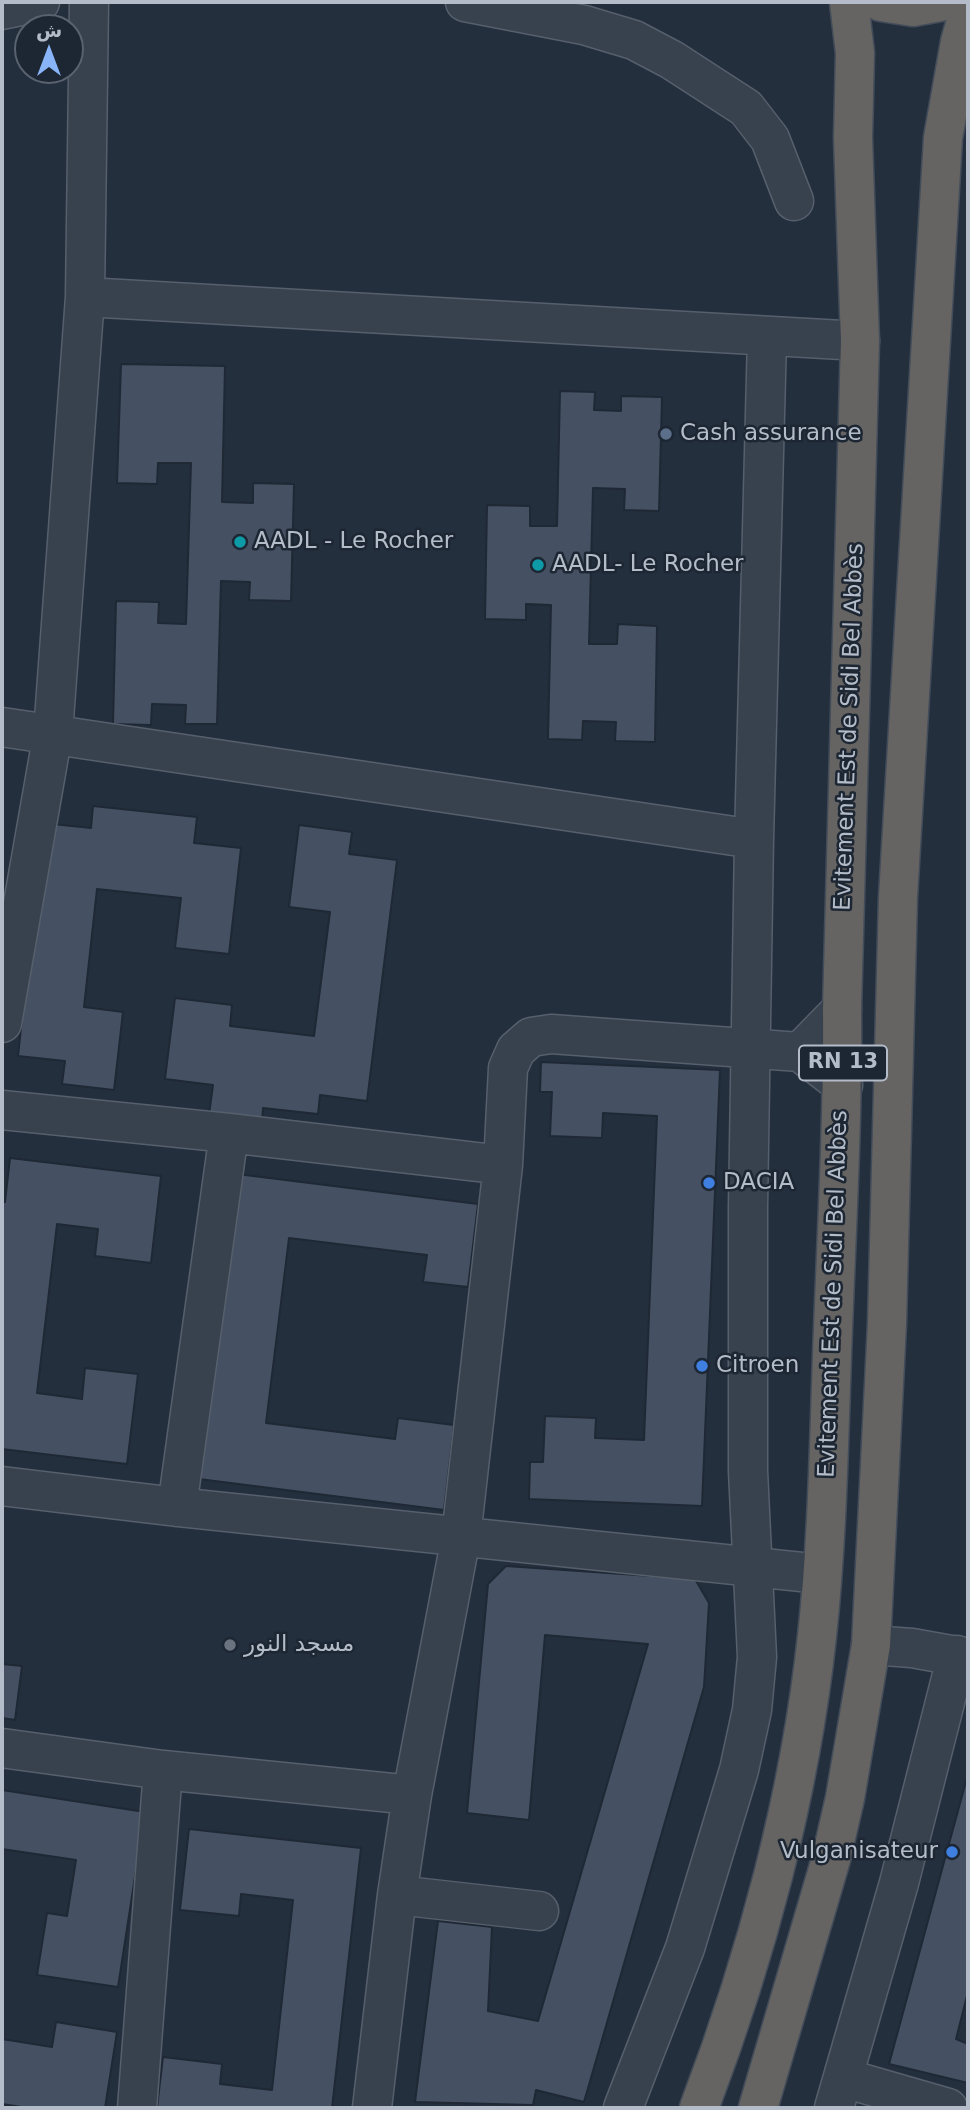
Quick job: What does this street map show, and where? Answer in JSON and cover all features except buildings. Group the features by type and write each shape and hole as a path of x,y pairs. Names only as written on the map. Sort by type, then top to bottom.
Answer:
{"highway":[{"name":"Evitement Est de Sidi Bel Abbès","path":"699,2108 735,2005 762,1913 789,1801 813,1664 821,1574 843,1085 842,1009 860,341 853,138 855,53 849,2"},
{"path":"881,2 913,7 940,2"},
{"name":"RN 13","path":"758,2108 831,1859 845,1798 871,1645 887,1323 898,897 943,138 960,42 968,14"}],"street":[{"path":"2,10 40,2"},
{"path":"2,1023 53,733 85,297 89,2"},
{"path":"465,2 584,25 634,40 672,60 746,108 770,139 794,201"},
{"path":"85,297 860,341"},
{"path":"623,2108 685,1948 739,1770 752,1710 757,1657 748,1443 750,1050 767,337"},
{"path":"2,727 754,839"},
{"path":"800,1052 842,1009"},
{"path":"372,2108 397,1895 412,1795 461,1537 503,1166 508,1068 516,1050 531,1037 551,1034 800,1052 843,1085"},
{"path":"2,1110 229,1133 503,1166"},
{"path":"177,1507 229,1133"},
{"path":"2,1486 177,1507 821,1574"},
{"path":"871,1645 963,1657 839,2093 948,2108"},
{"path":"2,1748 163,1770 412,1795"},
{"path":"137,2108 163,1770"},
{"path":"397,1895 539,1911"}],"place":[{"name":"Cash assurance","path":"666,434"},
{"name":"AADL - Le Rocher","path":"240,542"},
{"name":"AADL- Le Rocher","path":"538,565"},
{"name":"DACIA","path":"709,1183"},
{"name":"Citroen","path":"702,1366"},
{"name":"مسجد النور","path":"230,1645"},
{"name":"Vulganisateur","path":"952,1852"}]}
